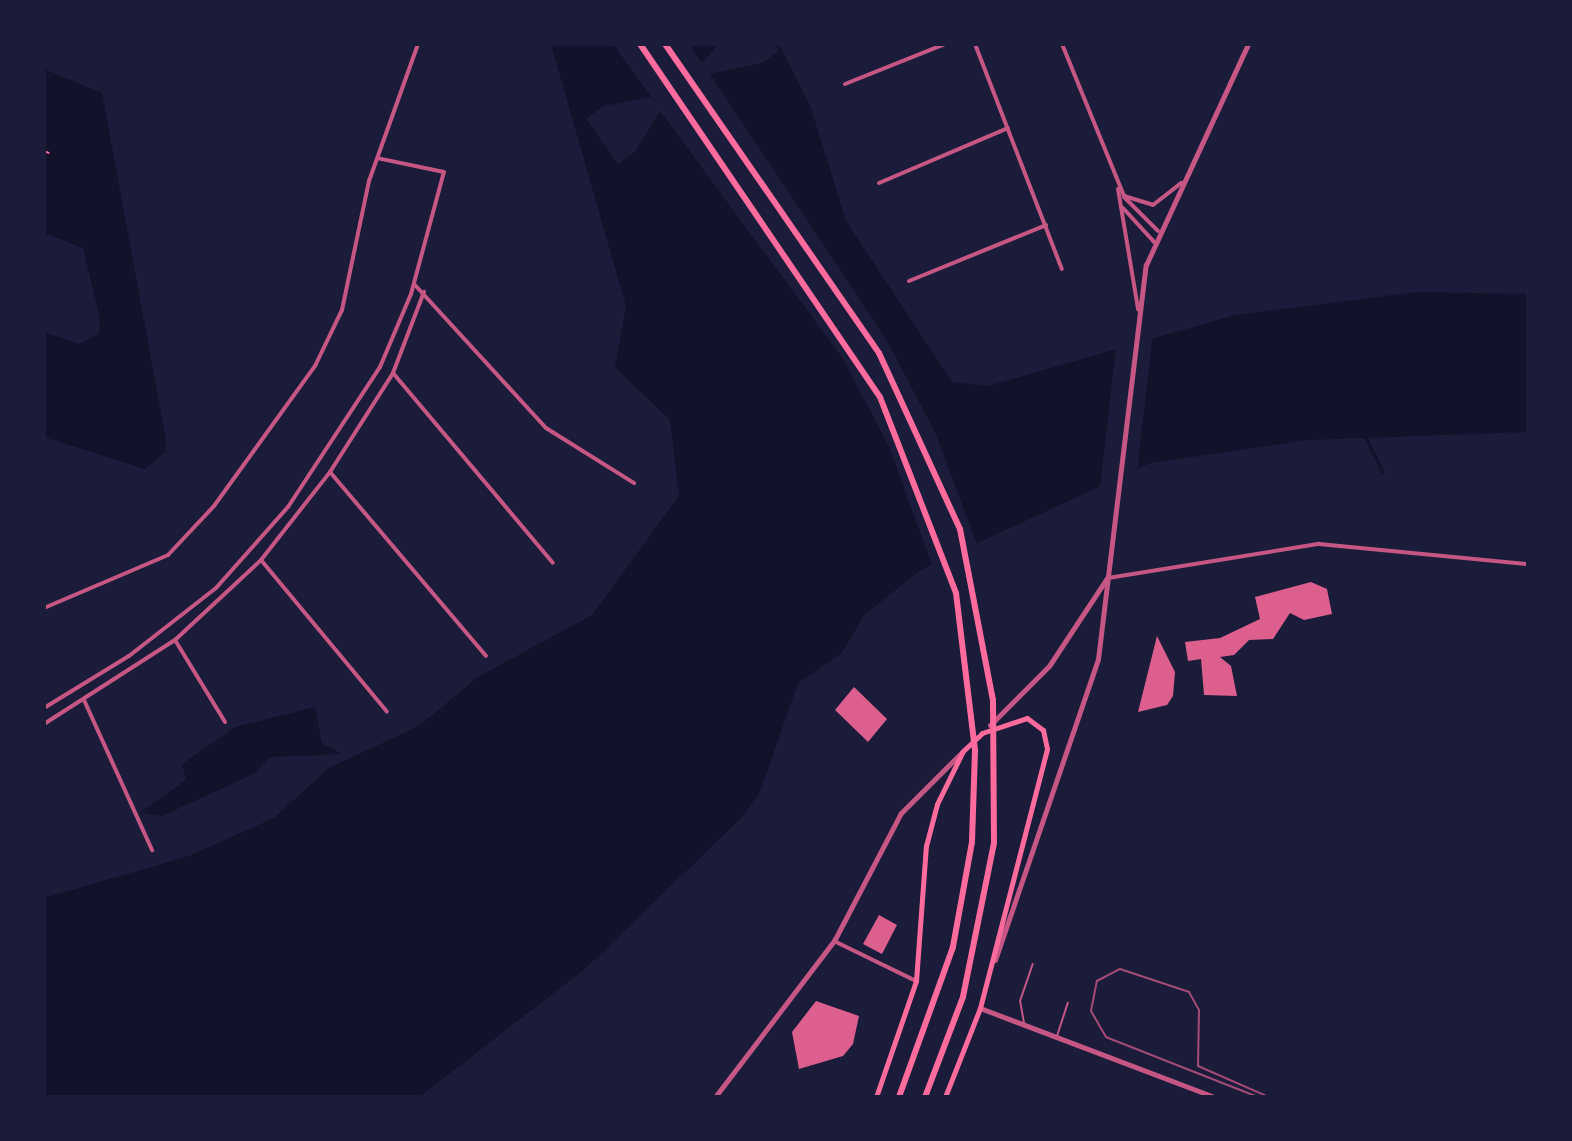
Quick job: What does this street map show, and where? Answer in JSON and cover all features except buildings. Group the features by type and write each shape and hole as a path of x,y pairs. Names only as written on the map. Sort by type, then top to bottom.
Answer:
{"main road":[{"path":"640,44 850,346 897,431 956,593 977,785 953,947 899,1097"},
{"path":"665,44 879,353 935,465 960,529 987,645 997,755 994,843 963,997 925,1097"},
{"path":"876,1097 916,981 928,832 963,751 990,725 1027,718 1043,730 1047,749 980,1008 945,1097"}],"street":[{"path":"44,608 168,555 247,461 337,324 377,158 418,44"},
{"path":"845,84 945,44"},
{"path":"975,44 1062,269"},
{"path":"1062,44 1134,227 1154,242"},
{"path":"991,969 1086,703 1108,578 1138,312 1154,242 1248,44"},
{"path":"879,183 1008,128"},
{"path":"44,708 166,630 252,551 380,367 414,284 444,172 377,158"},
{"path":"1122,197 1153,205 1181,183"},
{"path":"1122,197 1158,231"},
{"path":"1122,197 1138,312"},
{"path":"909,281 1046,225"},
{"path":"414,284 546,428 634,483"},
{"path":"44,724 175,640 261,560 330,472 393,373 424,292"},
{"path":"393,373 553,563"},
{"path":"330,472 486,656"},
{"path":"990,725 1049,666 1108,578 1319,544 1528,564"},
{"path":"261,560 387,712"},
{"path":"175,640 225,722"},
{"path":"84,700 152,850"},
{"path":"715,1097 834,941 880,851 909,803 963,751"},
{"path":"834,941 916,981"},
{"path":"980,1008 1214,1097"}],"lane":[{"path":"1024,1024 1020,1001 1033,964"},
{"path":"1057,1037 1068,1003"}],"path":[{"path":"44,151 49,153"}],"shaded area":[{"path":"551,44 779,44 811,108 846,221 952,382 988,386 1235,315 1417,292 1528,294 1528,432 1308,440 1150,463 922,569 864,615 842,653 798,683 760,792 741,818 586,968 419,1097 44,1097 44,898 189,856 274,818 329,768 419,726 478,677 592,615 679,496 670,420 615,367 626,306"},
{"path":"44,69 102,93 166,440 165,452 145,469 44,437 44,332 79,344 99,334 100,319 83,248 44,233"},
{"path":"315,707 322,743 341,754 270,757 253,774 162,816 140,813 186,780 182,764 235,727"}],"pier":[{"path":"613,44 689,44 702,63 719,44 775,44 779,51 762,63 710,74 886,339 935,432 978,547 933,568 889,447 843,359 660,111 635,152 618,164 586,119 603,106 651,97"},
{"path":"1153,333 1137,472 1100,488 1116,346"}],"waterway":[{"path":"1365,437 1383,472"}],"tram line":[{"path":"1258,1097 1106,1037 1091,1011 1097,981 1120,969 1189,992 1199,1010 1198,1066 1269,1097"}]}
